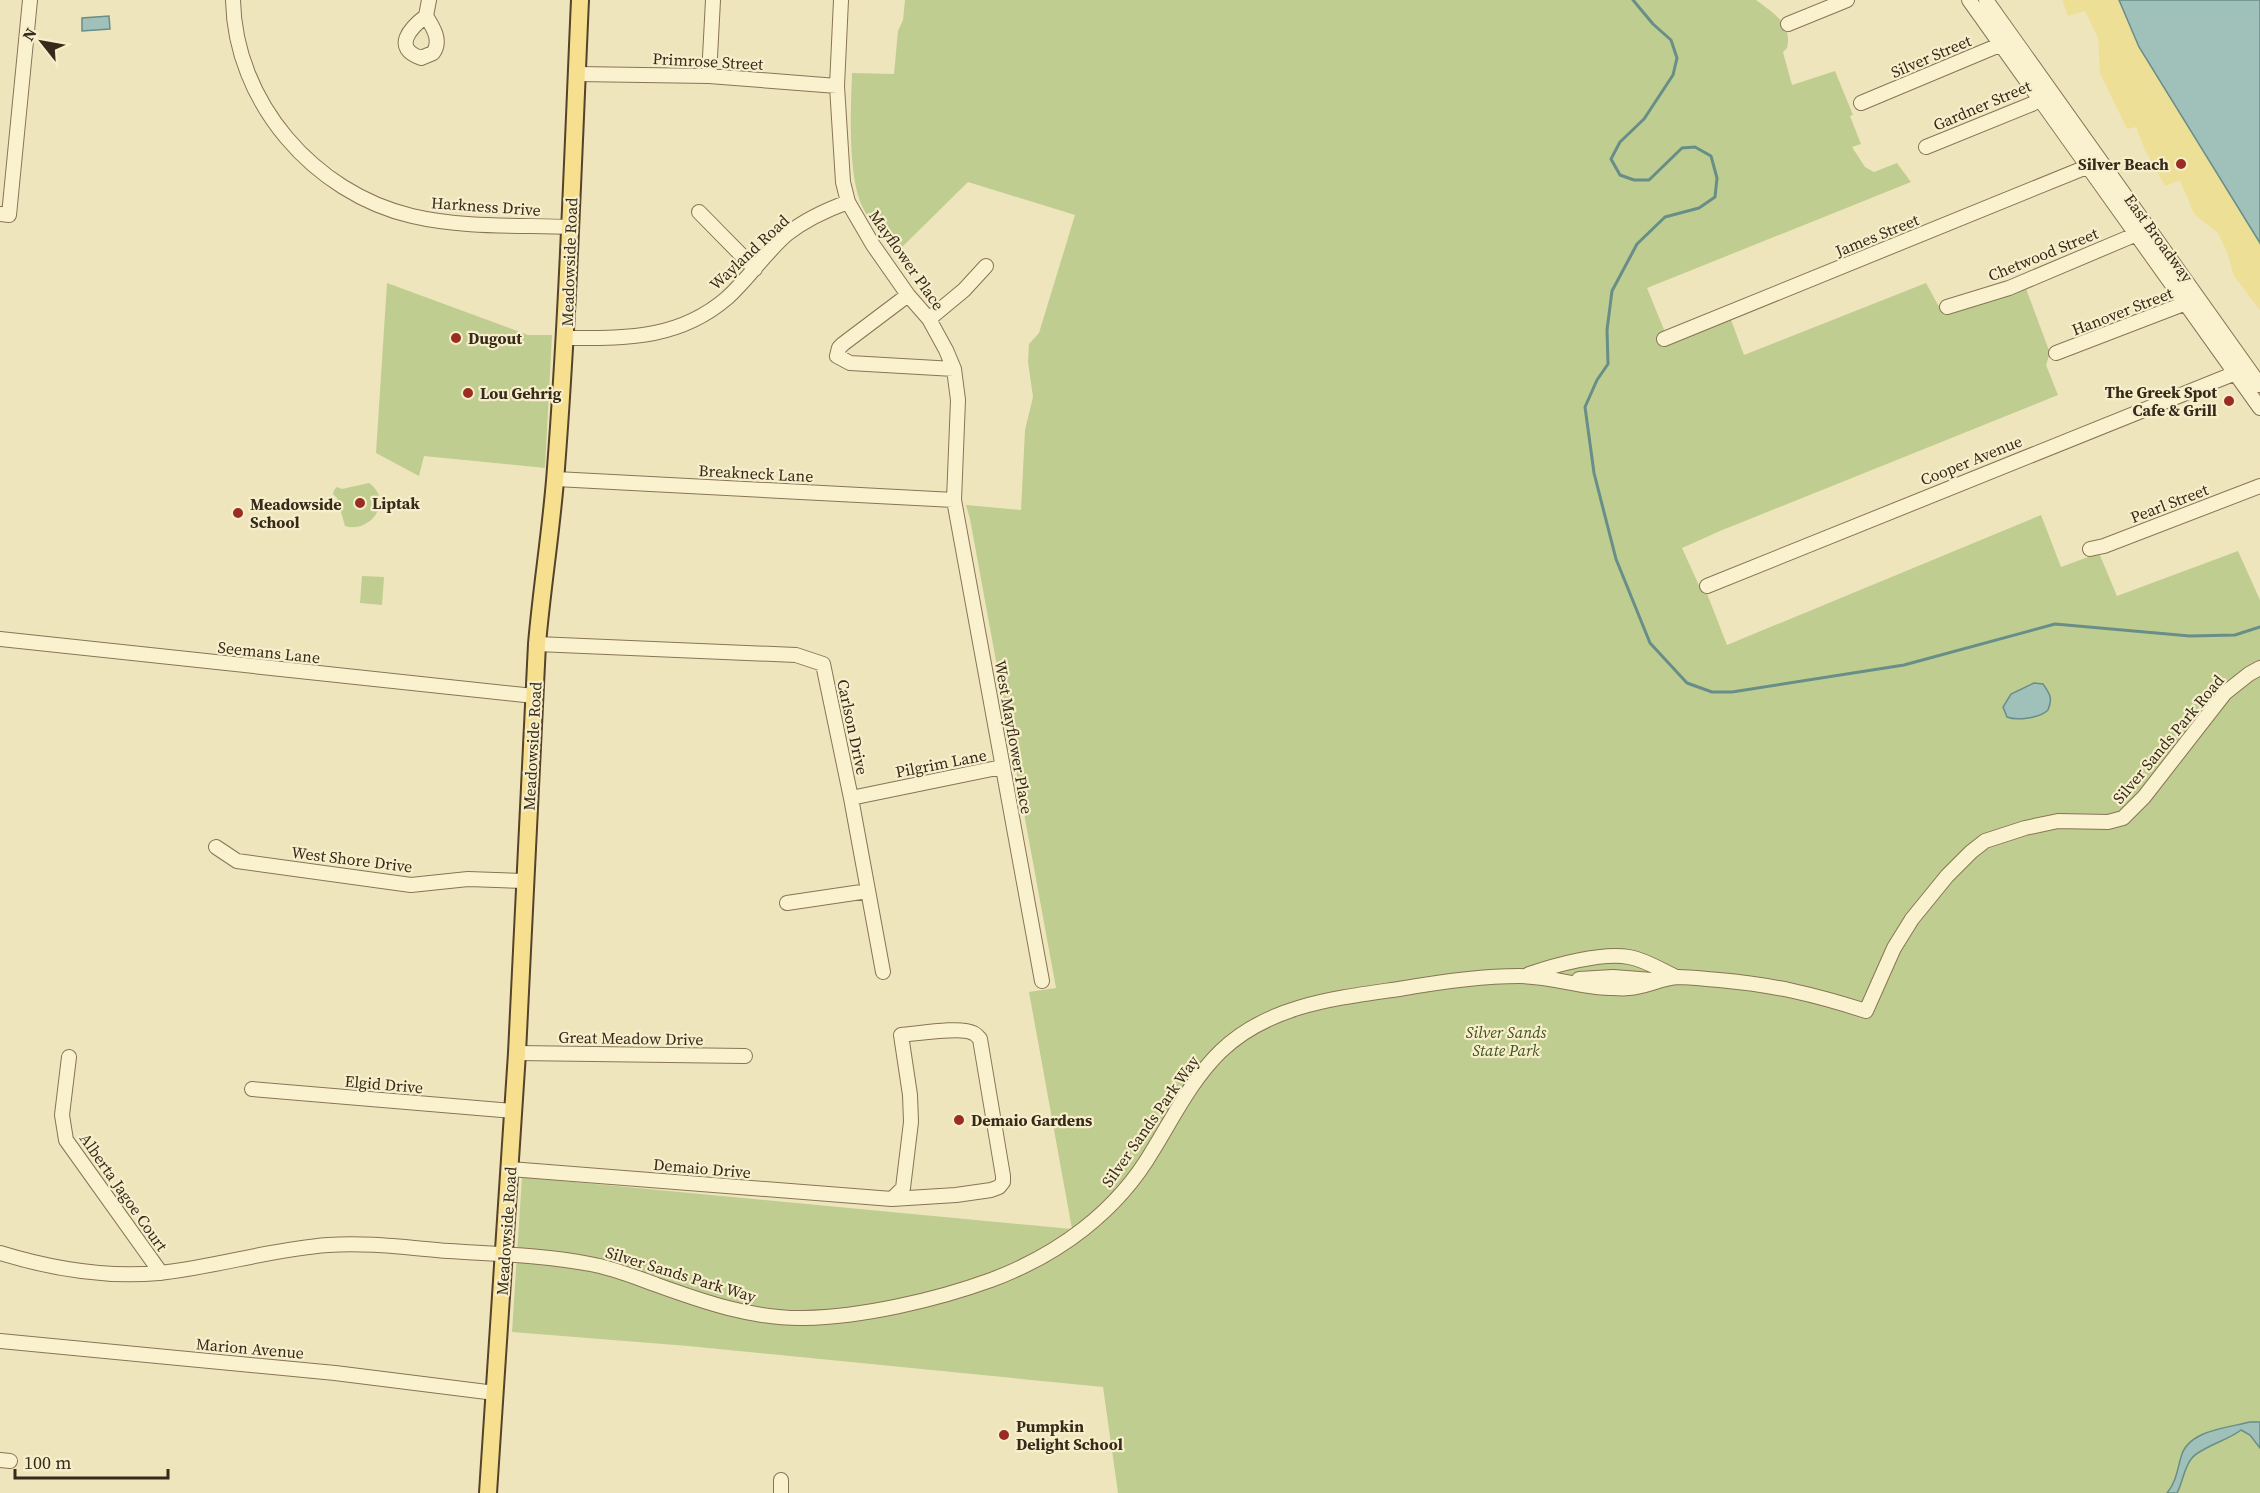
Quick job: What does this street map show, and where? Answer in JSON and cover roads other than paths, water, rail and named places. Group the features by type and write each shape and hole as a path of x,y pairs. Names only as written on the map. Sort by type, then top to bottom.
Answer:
{"main road":[{"name":"Meadowside Road","path":"488,1493 517,1053 537,644 541,589 555,479 566,338 580,0"}],"street":[{"path":"0,214 9,215 30,0"},
{"name":"Harkness Drive","path":"233,0 238,38 249,77 258,94 287,139 308,161 337,184 392,211 440,221 571,227"},
{"path":"426,16 429,0"},
{"path":"709,76 713,0"},
{"name":"Mayflower Place","path":"842,0 837,86 843,182 848,201 873,244 908,296 929,319 954,369 958,400 954,500"},
{"path":"1788,24 1846,0"},
{"name":"East Broadway","path":"1970,0 2008,41"},
{"name":"East Broadway","path":"1986,0 2008,41 2045,95 2088,167 2142,232 2192,301 2241,370 2260,408"},
{"name":"Silver Street","path":"1861,103 2008,41"},
{"name":"Primrose Street","path":"577,74 709,76 837,86"},
{"name":"East Broadway","path":"2045,95 2102,161 2142,232"},
{"name":"Gardner Street","path":"1926,147 2032,104 2045,95"},
{"name":"James Street","path":"1664,339 2102,161"},
{"name":"Wayland Road","path":"566,338 640,337 676,327 696,318 725,299 787,235 819,213 848,201"},
{"path":"699,212 755,269"},
{"name":"Chetwood Street","path":"1947,307 2009,288 2142,232"},
{"path":"929,319 964,290 986,266"},
{"path":"908,296 843,344 837,356 850,363 954,369"},
{"name":"Hanover Street","path":"2056,353 2192,301"},
{"name":"East Broadway","path":"2241,370 2260,384"},
{"name":"Cooper Avenue","path":"1707,586 2241,370"},
{"name":"Breakneck Lane","path":"555,479 954,500"},
{"name":"Pearl Street","path":"2090,549 2104,546 2260,486"},
{"name":"West Mayflower Place","path":"954,500 1042,981"},
{"name":"Seemans Lane","path":"0,639 534,696"},
{"name":"Carlson Drive","path":"537,644 795,655 823,664 851,798 883,972"},
{"name":"Silver Sands Park Road","path":"1866,1011 1894,948 1912,919 1947,876 1971,852 1985,841 2018,830 2058,821 2108,822 2123,818 2144,797 2225,693 2260,668"},
{"name":"Pilgrim Lane","path":"851,798 1002,767"},
{"name":"West Shore Drive","path":"216,846 237,861 411,885 468,879 525,881"},
{"path":"787,903 868,891"},
{"name":"Silver Sands Park Way","path":"0,1253 57,1269 94,1273 161,1272 298,1248 349,1244 504,1255 592,1264 712,1304 772,1317 804,1318 840,1315 938,1296 991,1280 1033,1262 1065,1244 1091,1224 1128,1188 1202,1072 1237,1036 1256,1024 1303,1006 1361,994 1451,981 1524,976 1594,957 1621,956 1649,964 1676,977"},
{"name":"Silver Sands Park Way","path":"1524,976 1569,982 1579,979 1613,977 1650,978 1655,981 1676,977 1784,988 1815,994 1866,1011"},
{"name":"Demaio Drive","path":"510,1169 892,1200 940,1197 991,1190 999,1187 1003,1182 980,1039 975,1033 966,1031 901,1035 910,1095 911,1122 903,1188 892,1200"},
{"name":"Great Meadow Drive","path":"517,1053 745,1056"},
{"name":"Alberta Jagoe Court","path":"69,1057 63,1116 66,1140 161,1272"},
{"name":"Elgid Drive","path":"252,1089 513,1111"},
{"name":"Marion Avenue","path":"0,1341 324,1372 495,1393"}],"water":[{"path":"2119,0 2260,0 2260,243 2139,47"},
{"path":"109,16 110,29 82,31 82,18"},
{"path":"2034,683 2043,684 2049,693 2048,710 2028,718 2007,717 2003,707 2011,694"},
{"path":"2250,1422 2260,1422 2260,1448 2250,1435 2241,1430 2196,1454 2187,1466 2177,1493 2167,1493 2185,1448 2192,1441 2210,1432"}],"waterway":[{"path":"1633,0 1653,24 1671,40 1677,58 1673,75 1644,119 1620,142 1611,159 1620,175 1634,180 1649,180 1682,148 1695,147 1711,156 1717,178 1715,197 1699,208 1665,217 1637,244 1612,291 1607,330 1608,364 1597,380 1585,407 1594,473 1616,559 1650,643 1687,683 1712,692 1732,692 1904,665 2055,624 2190,636 2235,635 2260,627"}],"place":[{"name":"Silver Beach","path":"2181,164"},
{"name":"Dugout","path":"456,338"},
{"name":"Lou Gehrig","path":"468,393"},
{"name":"The Greek Spot Cafe & Grill","path":"2229,401"},
{"name":"Liptak","path":"360,503"},
{"name":"Meadowside School","path":"238,513"},
{"name":"Demaio Gardens","path":"959,1120"},
{"name":"Pumpkin Delight School","path":"1004,1435"}],"park label":[{"name":"Silver Sands State Park","path":"1506,1041"}]}
